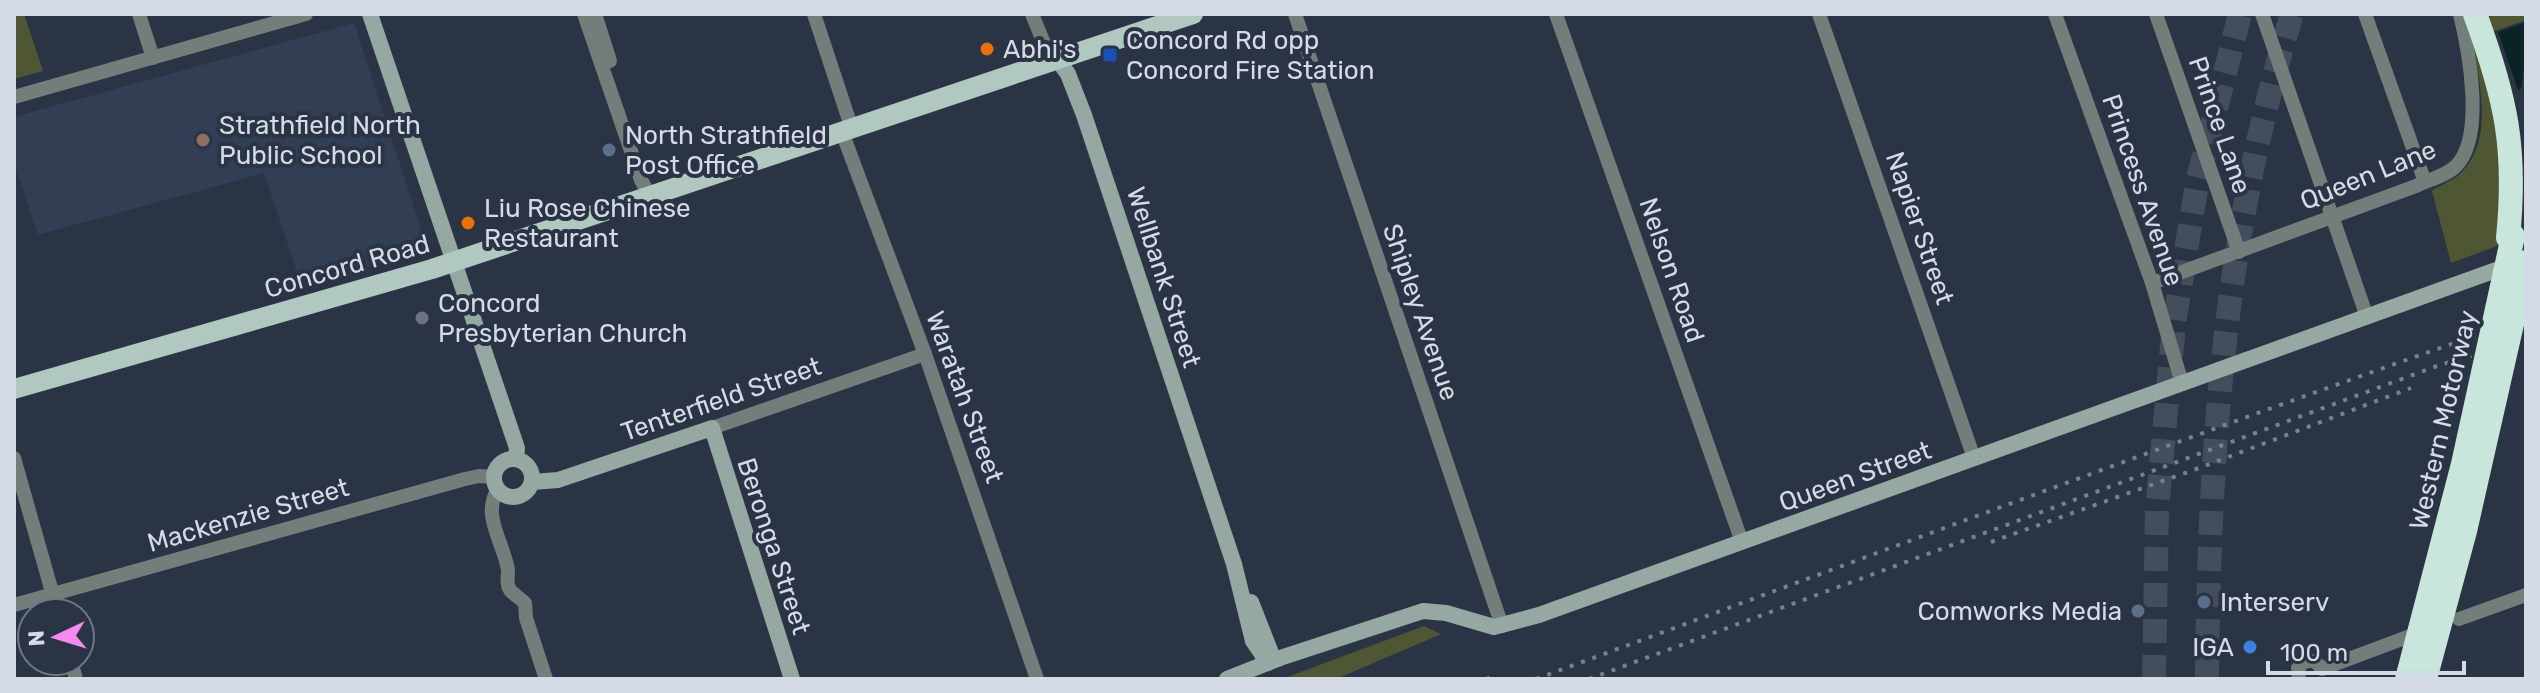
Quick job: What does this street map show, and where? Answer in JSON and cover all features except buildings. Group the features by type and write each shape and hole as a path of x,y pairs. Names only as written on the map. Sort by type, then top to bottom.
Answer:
{"highway":[{"path":"2475,14 2492,61 2507,121 2513,188 2509,269"},
{"path":"2510,237 2526,172"},
{"name":"Western Motorway","path":"2407,679 2463,464 2509,269"},
{"name":"Western Motorway","path":"2425,679 2468,517 2509,269"}],"main road":[{"name":"Concord Road","path":"14,389 453,262 1193,14"}],"street":[{"path":"139,14 153,58"},
{"path":"14,97 306,14"},
{"path":"370,14 517,448 516,459"},
{"path":"584,14 641,180 650,196"},
{"path":"595,14 650,196"},
{"name":"Waratah Street","path":"814,14 847,131 1037,679"},
{"name":"Wellbank Street","path":"1032,14 1043,41 1068,74 1084,115 1234,564 1253,641 1271,662"},
{"name":"Shipley Avenue","path":"1295,14 1502,626"},
{"name":"Nelson Road","path":"1556,14 1742,542"},
{"name":"Napier Street","path":"1819,14 1974,458"},
{"name":"Princess Avenue","path":"2055,14 2152,283 2182,383"},
{"name":"Prince Lane","path":"2156,14 2239,252"},
{"path":"2262,14 2367,317"},
{"path":"2365,14 2425,182"},
{"name":"Queen Lane","path":"2152,283 2334,217 2425,182 2455,167 2467,150 2472,120 2469,61 2460,14"},
{"name":"Queen Street","path":"1227,679 1423,611 1446,613 1494,627 1502,626 1617,589 2182,383 2509,269"},
{"name":"Tenterfield Street","path":"532,482 558,480 925,354"},
{"name":"Beronga Street","path":"712,428 792,679"},
{"path":"14,458 53,597"},
{"path":"496,483 508,496 520,496 532,482 527,464 516,459 504,461 496,483 492,498 491,513 507,569 508,585 525,603 541,678"},
{"name":"Mackenzie Street","path":"14,605 465,479 479,476 496,483"},
{"name":"Wellbank Street","path":"1234,564 1259,619 1271,662"},
{"path":"2459,619 2526,595"},
{"path":"2296,678 2298,668 2305,661 2315,661 2322,674 2410,636"},
{"path":"1245,672 1252,656 1253,641"}],"shaded area":[{"path":"2526,22 2526,51 2521,89 2518,90 2498,32"},
{"name":"Strathfield North Public School","path":"354,23 426,244 423,250 302,287 264,173 38,235 14,162 14,117"}],"green space":[{"path":"14,14 24,14 43,71 14,79"},
{"path":"2478,14 2526,14 2526,20 2489,33"},
{"path":"2477,48 2498,125 2502,211 2497,246 2451,263 2432,191 2459,175 2477,148 2482,115 2474,49"},
{"path":"1424,626 1441,634 1336,679 1282,679"}],"tunnel":[{"path":"2154,679 2157,510 2174,324 2197,183 2240,14"},
{"path":"2207,679 2212,510 2225,343 2250,178 2292,14"}],"railway":[{"path":"1536,679 2154,451 2526,318"},
{"path":"1589,679 2437,366 2526,339"},
{"path":"1991,542 2411,388"},
{"path":"1486,679 1492,677"}],"place":[{"name":"Abhi's","path":"987,49"},
{"name":"Concord Rd opp Concord Fire Station","path":"1110,55"},
{"name":"Strathfield North Public School","path":"203,140"},
{"name":"North Strathfield Post Office","path":"609,150"},
{"name":"Liu Rose Chinese Restaurant","path":"468,223"},
{"name":"Concord Presbyterian Church","path":"422,318"},
{"name":"Interserv","path":"2204,602"},
{"name":"Comworks Media","path":"2138,611"},
{"name":"IGA","path":"2250,647"}]}
